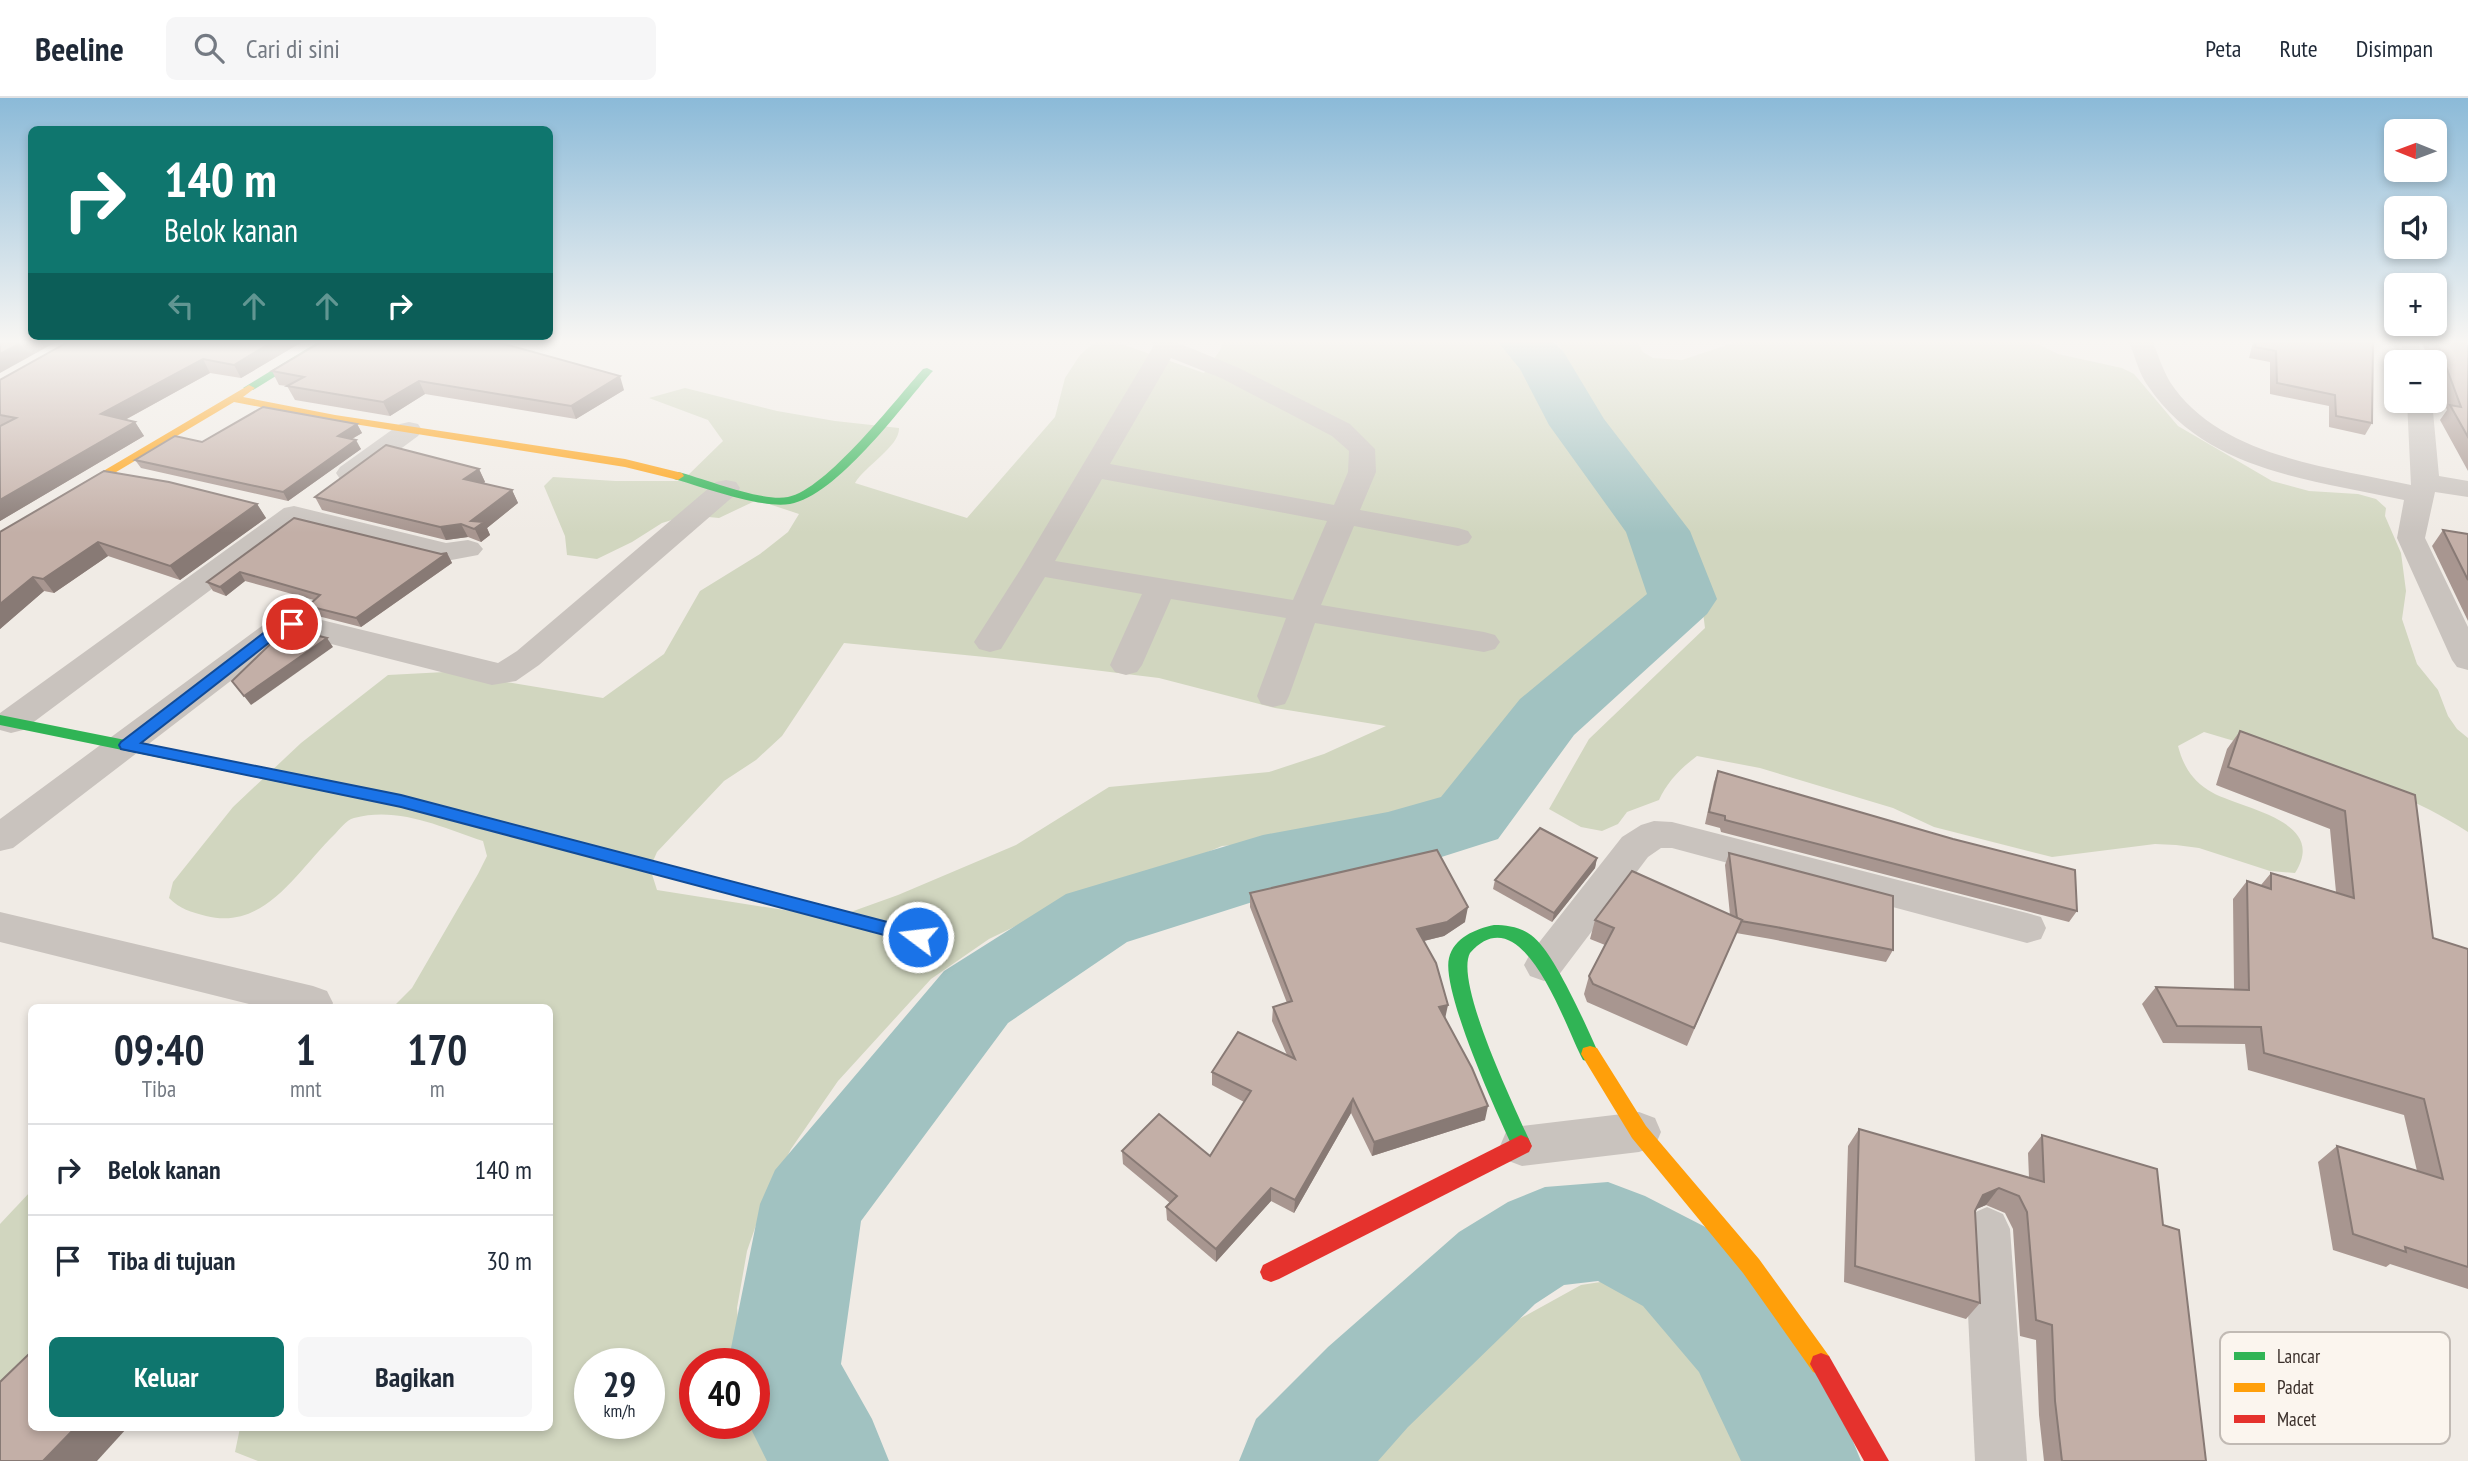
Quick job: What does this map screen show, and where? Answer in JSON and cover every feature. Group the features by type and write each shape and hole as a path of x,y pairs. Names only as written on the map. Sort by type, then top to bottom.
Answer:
{"street":[{"path":"0,537 219,406"},
{"path":"274,406 410,430 625,463 785,502 804,498 824,482 895,406"},
{"path":"990,642 1037,567 1130,406"},
{"path":"1273,696 1304,610 1362,472 1362,449 1355,440 1295,406"},
{"path":"2177,406 2189,420 2212,435 2268,462 2423,489 2468,489"},
{"path":"2420,413 2423,489 2412,538 2458,621 2468,660"},
{"path":"5,721 410,430"},
{"path":"1093,469 1458,537"},
{"path":"107,473 143,480"},
{"path":"0,838 279,628 288,624 492,674 505,674 528,658 726,488"},
{"path":"256,505 446,552 468,549"},
{"path":"1037,567 1483,642"},
{"path":"1126,665 1161,586"},
{"path":"5,721 401,801 918,937"},
{"path":"1544,965 1635,847 1654,834 1672,835 2027,928"},
{"path":"0,927 313,1003"},
{"path":"1522,1146 1478,1037 1457,976 1457,960 1466,943 1485,933 1510,931 1531,945 1544,965 1580,1038 1639,1132 1759,1277 1829,1375 1877,1461"},
{"path":"1271,1272 1522,1146 1639,1132"},
{"path":"1987,1230 2001,1461"}],"green space":[{"path":"669,406 755,406 835,421 899,428 894,442 855,483 967,518 1055,417 1058,406 1553,406 1565,429 1580,444 1635,530 1654,585 1654,594 1648,605 1612,643 1569,667 1512,717 1466,793 1347,835 1222,846 1137,882 1116,885 1072,899 989,939 931,979 838,1081 791,1149 765,1199 747,1251 737,1308 740,1348 679,1348 679,1439 770,1439 770,1431 788,1461 258,1461 235,1452 239,1431 553,1431 553,1004 396,1004 412,988 487,856 483,841 435,824 387,815 351,819 278,895 246,915 227,918 186,910 169,898 173,882 233,807 301,743 388,675 445,672 603,698 664,654 700,591 760,554 788,532 799,514 757,500 719,518 688,515 662,523 597,559 567,555 565,536 544,486 553,477 682,481 723,441 708,420","holes":["844,643 1159,678 1275,708 1386,726 1324,754 1269,772 1109,787 1016,845 898,895 834,918 657,890 650,868 657,852 724,781 756,760 782,736"]},
{"path":"1592,406 2161,406 2178,426 2272,481 2309,491 2358,494 2376,499 2386,508 2385,516 2401,553 2406,591 2402,619 2417,664 2438,690 2448,716 2468,738 2468,832 2406,798 2373,785 2204,732 2178,746 2188,771 2208,790 2275,818 2290,828 2300,840 2302,854 2295,873 2270,871 2199,848 2176,845 2155,844 2052,857 1934,827 1893,808 1760,768 1697,756 1675,776 1659,800 1627,812 1618,824 1602,831 1581,827 1549,809 1589,739 1705,628 1699,581 1670,511"},
{"path":"28,1194 28,1379 0,1410 0,1224"},
{"path":"1607,1281 1694,1337 1715,1364 1752,1461 1374,1461 1438,1392 1453,1369 1492,1334 1581,1285"}],"building":[{"path":"0,406 117,406 101,414 135,422 0,500 0,426 16,418 0,415"},
{"path":"2336,406 2372,406 2372,423 2336,416"},
{"path":"2450,406 2468,406 2468,437"},
{"path":"263,407 357,424 338,436 356,440 283,492 135,460 175,436 202,442"},
{"path":"386,445 479,469 464,479 512,490 471,521 484,522 474,529 461,524 440,527 315,497"},
{"path":"104,471 169,482 257,504 170,566 98,542 43,579 33,577 0,604 0,532"},
{"path":"294,518 441,554 447,553 356,618 308,606 320,595 240,572 220,587 207,582"},
{"path":"2443,530 2468,534 2468,580"},
{"path":"287,628 327,638 244,696 232,681"},
{"path":"2240,731 2415,795 2433,938 2468,949 2468,1267 2405,1247 2406,1252 2353,1234 2337,1146 2443,1179 2424,1099 2264,1053 2261,1027 2177,1026 2156,987 2249,990 2247,881 2271,889 2271,873 2354,898 2345,811 2228,767"},
{"path":"1718,771 1953,839 2075,870 2077,911 1725,820 1725,816 1709,812"},
{"path":"1540,828 1597,858 1554,913 1495,880"},
{"path":"1437,850 1468,907 1447,922 1417,929 1436,963 1448,1005 1439,1007 1472,1068 1488,1106 1374,1142 1353,1099 1295,1200 1271,1188 1216,1249 1166,1207 1177,1196 1122,1151 1159,1114 1210,1156 1251,1091 1212,1072 1238,1032 1295,1059 1273,1007 1292,1001 1250,893"},
{"path":"1729,853 1893,896 1893,950 1741,921 1737,918"},
{"path":"1632,871 1742,920 1694,1028 1593,984 1589,976 1614,928 1595,920"},
{"path":"1859,1129 2044,1182 2042,1135 2157,1169 2163,1225 2179,1230 2206,1461 2062,1461 2055,1401 2052,1325 2036,1320 2027,1212 2019,1196 1999,1188 1983,1195 1975,1211 1980,1303 1855,1266"},
{"path":"28,1355 28,1431 72,1431 43,1461 0,1461 0,1382"}],"waterway":[{"path":"830,1461 783,1373 812,1204 976,997 1097,918 1263,867 1388,843 1469,818 1547,717 1683,599 1658,531 1578,425 1567,406"},
{"path":"1298,1461 1368,1387 1497,1268 1545,1237 1608,1231 1681,1270 1738,1333 1802,1461"}],"traffic: fast":[{"path":"678,476 764,499 788,501 803,496 841,467 897,406"},
{"path":"0,720 401,801 496,826"},
{"path":"1521,1144 1481,1049 1462,994 1458,959 1463,948 1477,937 1494,932 1514,934 1528,942 1548,969 1590,1054"}],"traffic: slow":[{"path":"0,537 220,406"},
{"path":"271,406 625,463 678,476"},
{"path":"496,826 918,937"},
{"path":"1590,1054 1639,1132 1751,1266 1821,1364"}],"traffic: jam":[{"path":"1271,1272 1522,1146 1521,1144"},
{"path":"1821,1364 1877,1461"}],"route":[{"path":"292,624 279,628 127,745 401,801 918,937"}]}
